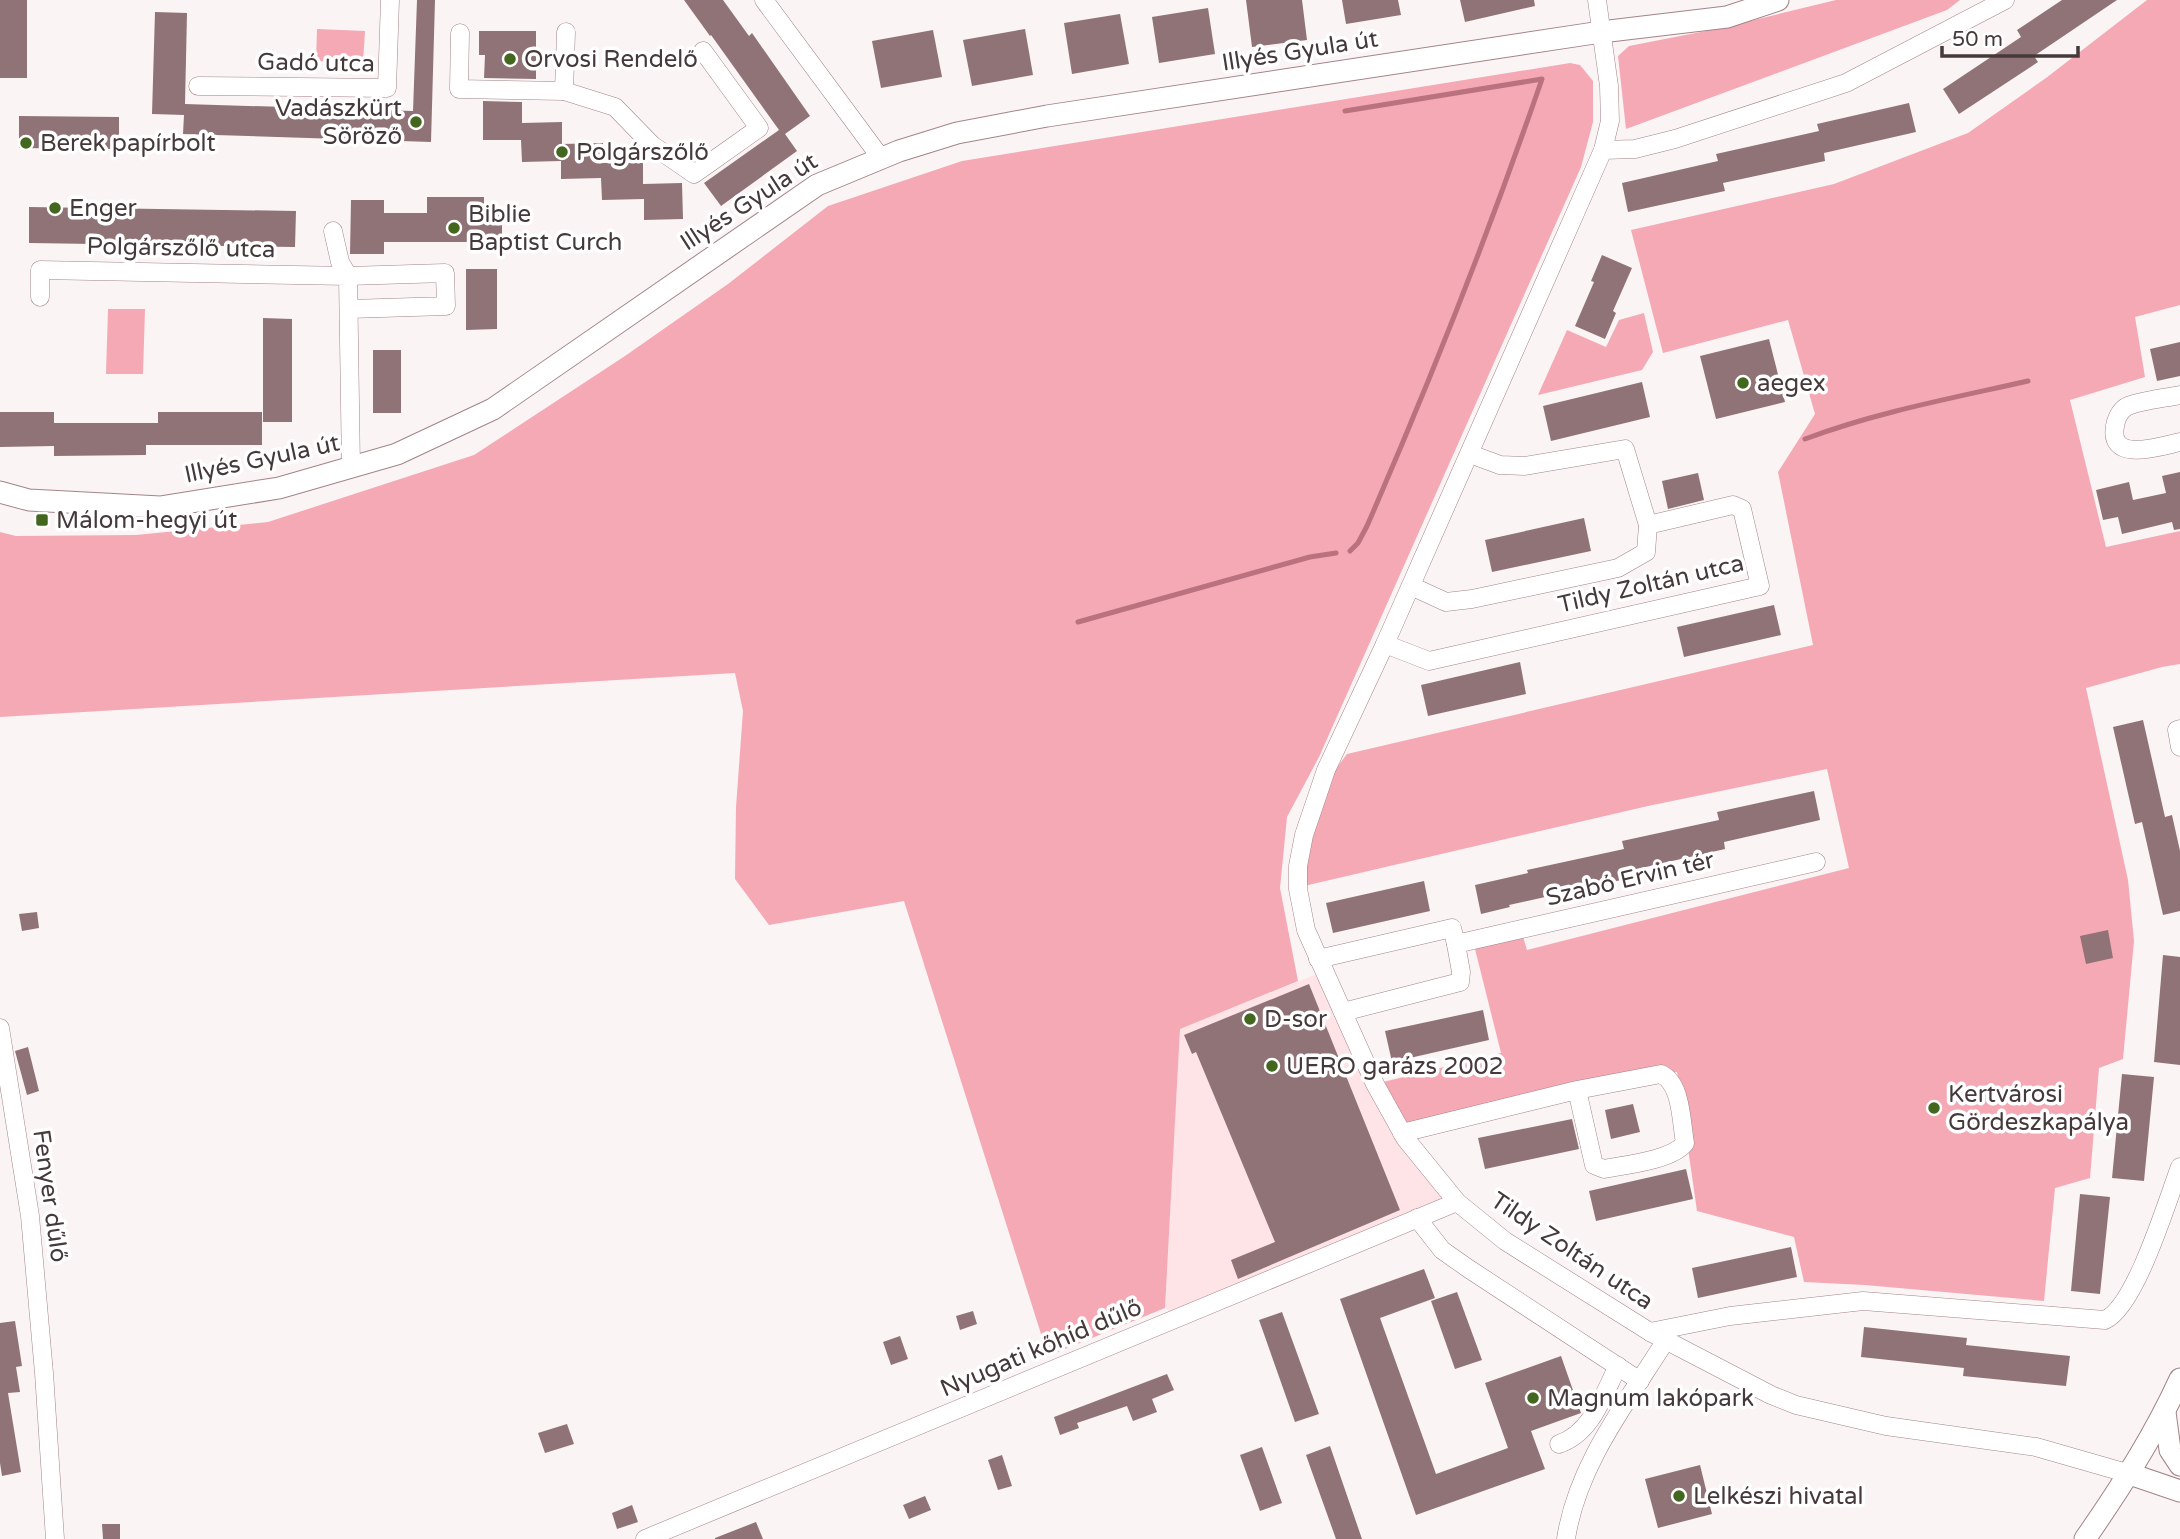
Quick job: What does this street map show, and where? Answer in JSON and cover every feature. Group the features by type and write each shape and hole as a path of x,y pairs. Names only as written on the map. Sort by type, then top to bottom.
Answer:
{"street":[{"name":"Gadó utca","path":"198,86 387,88 390,0"},
{"path":"764,0 881,158"},
{"name":"Tildy Zoltán utca","path":"1597,0 1609,86 1610,121 1603,149 1470,454 1326,770 1304,835 1298,866 1298,889 1306,930 1375,1084 1402,1133 1457,1202 1505,1241 1658,1336 1796,1405 1886,1426 2036,1447 2130,1474"},
{"name":"Illyés Gyula út","path":"0,492 29,500 160,507 279,488 397,454 493,409 817,185 881,158 957,133 1047,116 1601,32 1727,17 1778,0"},
{"path":"1603,149 1635,149 1675,139 1846,83 2005,0"},
{"path":"564,92 566,32"},
{"path":"460,33 458,89 564,92 615,107 652,145 694,174 759,128 703,51"},
{"path":"333,231 340,262 348,276 351,468"},
{"name":"Polgárszőlő utca","path":"40,297 40,270 348,276 445,273 446,306 349,309"},
{"path":"2180,395 2126,407 2117,416 2114,429 2116,439 2125,449 2134,451 2180,442"},
{"name":"Tildy Zoltán utca","path":"1411,586 1446,602 1472,600 1618,568 1646,552 1647,525 1626,449 1525,466 1500,465 1470,454"},
{"name":"Tildy Zoltán utca","path":"1385,644 1429,661 1759,586 1742,509 1733,505 1647,525"},
{"path":"2180,729 2177,730 2180,747"},
{"name":"Szabó Ervin tér","path":"1456,944 1816,862"},
{"path":"1318,959 1452,928 1461,972 1460,982 1342,1012"},
{"name":"Fenyer dűlő","path":"0,1028 30,1216 55,1539"},
{"path":"1402,1133 1577,1090 1661,1074 1670,1079 1674,1087 1685,1143 1679,1150 1664,1156 1604,1169 1594,1165 1577,1090"},
{"name":"Tildy Zoltán utca","path":"1658,1336 1730,1316 1863,1301 2105,1320 2114,1314 2128,1297 2139,1276 2180,1167"},
{"name":"Nyugati kőhíd dűlő","path":"645,1539 1457,1202"},
{"path":"1417,1219 1442,1250 1640,1381"},
{"path":"1566,1539 1569,1517 1578,1490 1596,1453 1640,1381 1658,1336"},
{"path":"1559,1444 1573,1439 1588,1425 1618,1366"},
{"path":"2085,1539 2130,1474 2180,1379"},
{"path":"2165,1412 2170,1450 2180,1465"},
{"path":"2130,1474 2180,1491"}],"shaded area":[{"path":"1836,0 1960,0 1947,10 1626,129 1618,56 1629,46 1721,28"},
{"path":"2147,0 2180,0 2180,305 2135,317 2145,377 2070,400 2106,547 2180,531 2180,664 2086,688 2128,880 2134,941 2123,1059 2099,1068 2090,1178 2055,1188 2044,1301 1804,1282 1794,1237 1697,1211 1677,1072 1402,1133 1375,1084 1501,1053 1473,941 1521,930 1527,950 1849,868 1827,769 1648,806 1304,886 1300,866 1332,774 1347,754 1813,645 1778,472 1815,414 1788,320 1663,353 1631,230 1834,184 1968,133 2046,78"},
{"path":"317,29 365,31 363,62 316,61"},
{"path":"1570,63 1580,65 1593,81 1593,122 1581,167 1319,757 1287,817 1280,888 1298,981 1180,1029 1165,1308 1048,1356 904,901 769,925 735,879 736,807 743,711 735,673 0,717 0,532 16,536 136,535 268,522 474,455 625,356 728,284 828,206 962,161"},
{"path":"108,309 145,309 143,374 106,374"},
{"path":"1644,313 1653,352 1642,370 1538,395 1567,330 1606,347 1619,320"},
{"path":"1324,971 1375,1084 1457,1202 1178,1317 1165,1308 1180,1029"}],"building":[{"path":"0,0 27,0 27,78 0,78"},
{"path":"417,0 435,0 431,142 183,134 184,115 152,114 155,12 187,13 185,104 413,111"},
{"path":"684,0 723,0 749,36 752,33 810,116 785,134 797,151 721,206 704,183 779,130"},
{"path":"1246,0 1302,0 1307,40 1252,47"},
{"path":"1342,0 1398,0 1401,15 1346,24"},
{"path":"1460,0 1534,0 1535,6 1465,22"},
{"path":"2062,0 2117,0 2034,56 2038,62 1959,114 1943,89 2021,37 2017,30"},
{"path":"1208,8 1215,54 1159,63 1152,17"},
{"path":"1120,14 1129,64 1072,74 1064,23"},
{"path":"1025,29 1033,75 972,86 963,40"},
{"path":"933,30 942,77 881,88 872,41"},
{"name":"Orvosi Rendelő","path":"479,31 536,31 536,79 484,78 485,55 479,55"},
{"name":"Polgárszőlő","path":"483,101 522,102 522,123 562,122 562,144 603,143 603,163 643,163 643,184 682,183 683,219 644,220 644,199 602,200 601,178 561,179 561,161 522,162 521,140 483,140"},
{"path":"1909,103 1916,132 1824,153 1825,161 1723,183 1725,191 1628,212 1622,183 1718,161 1716,154 1819,131 1817,124"},
{"path":"19,116 119,117 119,149 19,148"},
{"name":"Biblie Baptist Curch","path":"427,197 484,197 484,214 502,214 502,242 384,242 384,254 350,254 351,200 384,200 384,213 427,213"},
{"path":"29,207 296,211 295,247 29,243"},
{"path":"1602,255 1632,268 1613,311 1616,313 1605,339 1575,326 1594,282 1591,281"},
{"path":"466,269 497,269 497,329 466,330"},
{"path":"263,318 292,319 292,422 263,422"},
{"name":"aegex","path":"1769,339 1785,402 1716,419 1700,356"},
{"path":"2180,342 2180,376 2157,381 2150,349"},
{"path":"373,350 401,350 401,413 373,413"},
{"path":"1642,382 1650,417 1551,441 1543,406"},
{"path":"0,412 54,412 54,423 158,423 158,412 262,412 262,445 146,445 146,455 54,456 54,446 0,447"},
{"path":"2180,472 2180,529 2174,530 2172,522 2122,534 2118,517 2103,520 2096,490 2129,482 2133,500 2166,493 2162,476"},
{"path":"1698,473 1704,500 1668,509 1662,481"},
{"path":"1584,518 1591,551 1492,572 1485,540"},
{"path":"1774,605 1781,635 1684,657 1677,627"},
{"path":"1520,662 1526,694 1428,716 1421,685"},
{"path":"2143,720 2165,817 2172,815 2180,851 2180,911 2163,915 2142,822 2135,824 2113,727"},
{"path":"1814,791 1820,820 1724,842 1725,849 1628,871 1630,878 1509,905 1510,907 1481,914 1475,885 1528,873 1527,870 1624,849 1622,841 1719,820 1717,812"},
{"path":"1424,881 1430,911 1333,933 1326,903"},
{"path":"37,912 39,928 22,931 19,914"},
{"path":"2108,930 2113,958 2086,964 2080,936"},
{"path":"2163,955 2180,957 2180,1065 2154,1062"},
{"path":"1309,984 1400,1210 1238,1279 1231,1260 1275,1242 1196,1052 1192,1054 1184,1035"},
{"path":"1483,1010 1489,1040 1392,1062 1385,1031"},
{"path":"28,1047 39,1091 27,1095 15,1051"},
{"path":"2122,1074 2154,1077 2144,1181 2112,1178"},
{"path":"1633,1104 1640,1132 1611,1139 1605,1110"},
{"path":"1572,1119 1579,1149 1485,1169 1478,1138"},
{"path":"1686,1169 1693,1199 1596,1221 1589,1191"},
{"path":"2080,1194 2110,1197 2100,1294 2071,1291"},
{"path":"1791,1247 1797,1277 1698,1298 1692,1268"},
{"name":"Magnum lakópark","path":"1424,1269 1435,1298 1380,1318 1436,1474 1508,1448 1485,1383 1561,1356 1581,1413 1531,1431 1545,1469 1416,1515 1340,1299"},
{"path":"1457,1292 1482,1360 1455,1369 1431,1301"},
{"path":"973,1311 977,1324 960,1330 956,1316"},
{"path":"1282,1312 1319,1414 1295,1422 1259,1320"},
{"path":"15,1321 22,1366 16,1367 20,1392 8,1393 21,1472 2,1476 0,1323"},
{"path":"1864,1327 1967,1338 1966,1345 2070,1356 2066,1386 1963,1376 1964,1368 1861,1357"},
{"path":"900,1336 908,1359 891,1365 883,1342"},
{"path":"1167,1374 1174,1390 1152,1399 1157,1412 1133,1421 1127,1406 1077,1423 1079,1428 1060,1435 1054,1417"},
{"path":"567,1424 574,1444 545,1453 538,1433"},
{"path":"1330,1446 1362,1539 1336,1539 1306,1455"},
{"path":"1262,1447 1282,1503 1260,1511 1240,1455"},
{"path":"1002,1455 1012,1486 998,1490 988,1460"},
{"name":"Lelkészi hivatal","path":"1700,1465 1712,1514 1658,1528 1645,1479"},
{"path":"925,1496 931,1510 909,1519 903,1505"},
{"path":"632,1505 638,1522 617,1529 612,1513"},
{"path":"756,1522 763,1539 715,1539 715,1538"},
{"path":"102,1524 120,1524 120,1539 103,1539"}],"waterway":[{"path":"1345,111 1542,79 1437,360 1367,526 1358,543 1350,551"},
{"path":"1805,439 1887,413 2028,381"},
{"path":"1078,622 1310,557 1336,553"}],"place":[{"name":"Orvosi Rendelő","path":"510,59"},
{"name":"Vadászkürt Söröző","path":"416,122"},
{"name":"Berek papírbolt","path":"26,143"},
{"name":"Polgárszőlő","path":"562,152"},
{"name":"Enger","path":"55,208"},
{"name":"Biblie Baptist Curch","path":"454,228"},
{"name":"aegex","path":"1743,383"},
{"name":"Málom-hegyi út","path":"42,520"},
{"name":"D-sor","path":"1250,1019"},
{"name":"UERO garázs 2002","path":"1272,1066"},
{"name":"Kertvárosi Gördeszkapálya","path":"1934,1108"},
{"name":"Magnum lakópark","path":"1533,1398"},
{"name":"Lelkészi hivatal","path":"1679,1496"}]}
